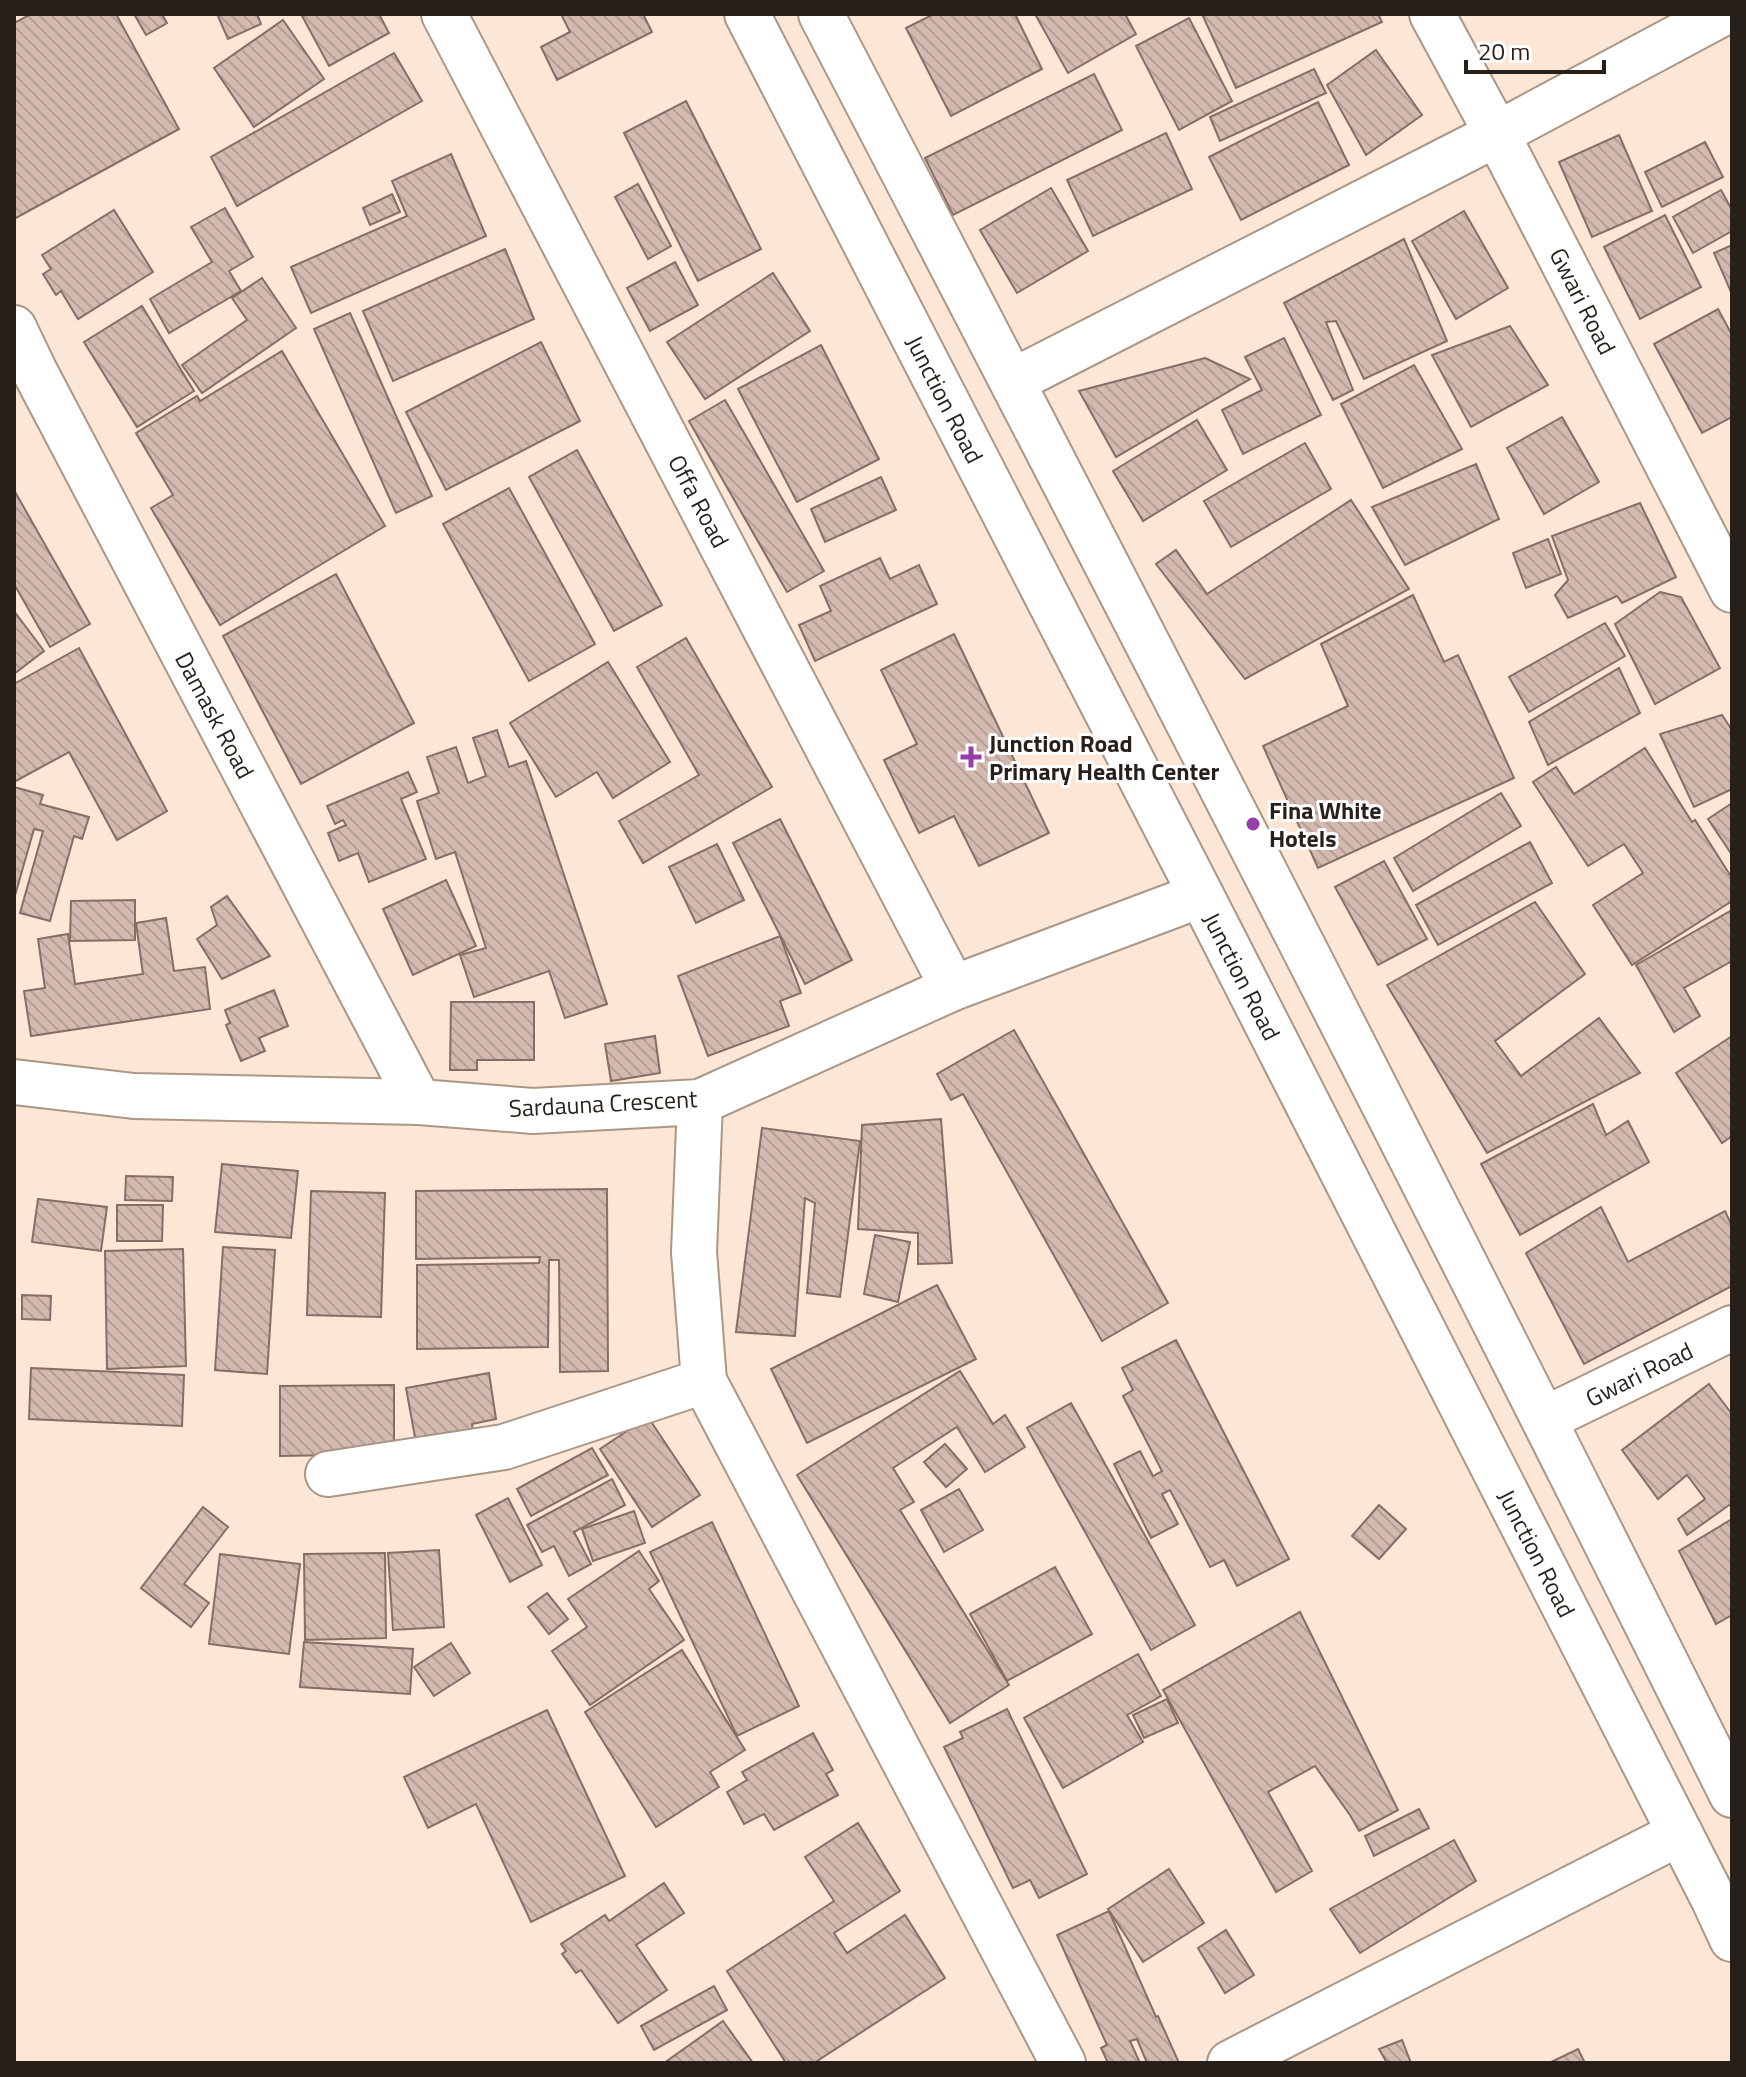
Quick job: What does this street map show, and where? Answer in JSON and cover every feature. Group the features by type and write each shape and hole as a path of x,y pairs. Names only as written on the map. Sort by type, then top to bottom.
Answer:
{"street":[{"name":"Offa Road","path":"444,14 953,988"},
{"name":"Junction Road","path":"747,14 1201,895 1732,1939"},
{"path":"821,14 1013,381 1545,1419 1732,1795"},
{"name":"Gwari Road","path":"1432,14 1732,590"},
{"path":"1013,381 1497,134 1721,14"},
{"name":"Damask Road","path":"14,328 24,378 419,1102"},
{"name":"Sardauna Crescent","path":"14,1082 134,1096 419,1102 533,1111 700,1102 953,988 1201,895"},
{"path":"700,1102 694,1252 704,1381 1063,2063"},
{"name":"Gwari Road","path":"1545,1419 1732,1328"},
{"path":"328,1474 504,1447 704,1381"},
{"path":"1230,2063 1680,1833"}],"building":[{"path":"31,14 116,14 179,129 14,219 14,23"},
{"path":"134,14 162,14 167,23 146,35"},
{"path":"217,14 257,14 261,24 228,39"},
{"path":"301,14 379,14 389,33 329,66"},
{"path":"561,14 643,14 652,32 557,80 541,47 570,32"},
{"path":"934,14 1015,14 1042,69 951,116 906,28"},
{"path":"1035,14 1125,14 1136,34 1068,73"},
{"path":"1202,14 1378,14 1382,22 1236,88"},
{"path":"1189,18 1232,101 1179,130 1136,46"},
{"path":"283,20 324,79 254,127 214,68"},
{"path":"1376,50 1422,115 1366,155 1327,85"},
{"path":"394,53 422,101 237,206 211,157"},
{"path":"1314,69 1326,93 1220,141 1210,117"},
{"path":"1094,74 1122,130 953,215 925,158"},
{"path":"686,101 761,249 698,281 624,133"},
{"path":"1318,102 1349,165 1241,220 1209,157"},
{"path":"1166,133 1192,189 1093,236 1067,180"},
{"path":"1619,135 1652,211 1592,237 1559,162"},
{"path":"1705,142 1723,177 1662,207 1645,172"},
{"path":"451,154 486,236 311,313 291,267 407,216 392,181"},
{"path":"638,184 671,246 648,259 615,197"},
{"path":"1051,188 1088,251 1017,293 980,230"},
{"path":"1721,190 1732,210 1732,231 1693,253 1673,217"},
{"path":"392,194 400,212 370,225 363,208"},
{"path":"225,208 253,257 229,271 241,291 169,333 150,299 212,262 191,227"},
{"path":"114,210 153,272 78,319 61,291 56,295 43,274 51,269 42,255"},
{"path":"1464,211 1508,288 1456,319 1412,241"},
{"path":"1665,215 1701,287 1640,319 1604,247"},
{"path":"1404,239 1447,341 1364,379 1336,321 1326,322 1353,390 1333,400 1284,303"},
{"path":"1732,245 1732,292 1731,292 1714,253"},
{"path":"505,249 534,319 393,381 363,311"},
{"path":"675,262 698,305 650,331 627,288"},
{"path":"773,273 810,331 705,399 667,342"},
{"path":"262,278 296,328 202,393 182,365 247,320 232,298"},
{"path":"142,306 194,391 137,427 84,342"},
{"path":"1718,309 1732,335 1732,417 1702,433 1654,344"},
{"path":"350,313 432,496 396,513 314,329"},
{"path":"1510,326 1548,385 1471,427 1432,355"},
{"path":"1284,338 1321,415 1243,454 1222,410 1262,390 1245,357"},
{"path":"541,342 580,421 446,490 406,412"},
{"path":"821,345 879,459 797,502 738,389"},
{"path":"282,351 385,526 220,625 151,508 173,495 136,433 197,396 200,401"},
{"path":"1205,358 1250,379 1116,457 1079,391"},
{"path":"1414,365 1462,449 1383,488 1341,404"},
{"path":"725,400 824,571 787,592 689,421"},
{"path":"1562,417 1599,482 1544,514 1507,448"},
{"path":"1197,420 1227,470 1143,521 1113,471"},
{"path":"1305,443 1331,489 1231,547 1204,501"},
{"path":"577,450 662,605 614,631 529,477"},
{"path":"1476,464 1499,519 1405,565 1372,507"},
{"path":"881,477 896,510 825,542 811,509"},
{"path":"509,488 595,644 529,681 443,524"},
{"path":"14,490 90,624 50,647 14,584"},
{"path":"1351,500 1409,589 1245,679 1156,564 1176,550 1207,594"},
{"path":"1640,503 1676,577 1622,603 1617,596 1568,618 1555,595 1568,580 1552,536"},
{"path":"1548,539 1561,574 1526,588 1513,553"},
{"path":"880,558 890,579 919,565 937,604 815,661 799,625 831,611 820,586"},
{"path":"336,574 414,723 301,784 223,636"},
{"path":"1660,592 1681,597 1720,668 1655,704 1615,624"},
{"path":"1413,595 1444,662 1458,655 1514,778 1318,868 1263,746 1348,706 1321,644"},
{"path":"14,611 44,651 14,674"},
{"path":"1605,623 1625,656 1529,712 1509,677"},
{"path":"954,634 1049,833 979,866 954,816 919,833 884,760 917,744 881,670"},
{"path":"686,638 772,787 643,863 619,821 699,775 637,667"},
{"path":"79,648 167,811 117,840 69,752 14,782 14,684"},
{"path":"608,662 670,762 613,798 597,772 556,797 510,723"},
{"path":"1619,668 1640,713 1548,765 1529,722"},
{"path":"1722,715 1732,730 1732,789 1694,807 1660,734"},
{"path":"497,730 509,767 526,761 607,1004 565,1018 549,971 474,997 460,955 486,948 455,852 436,859 417,801 439,793 427,757 456,747 468,783 486,776 473,738"},
{"path":"1645,748 1732,878 1732,901 1632,965 1593,905 1643,873 1624,844 1588,866 1533,782 1556,767 1574,794"},
{"path":"408,772 417,792 401,799 426,859 369,882 358,853 339,861 328,833 346,825 343,820 335,824 327,806"},
{"path":"14,787 43,795 40,804 89,817 82,839 74,836 50,921 20,913 43,831 34,829 14,899"},
{"path":"1501,793 1521,826 1413,891 1394,858"},
{"path":"1732,803 1732,855 1708,819"},
{"path":"780,819 852,960 805,984 733,843"},
{"path":"1530,842 1552,883 1438,945 1416,905"},
{"path":"717,844 744,900 696,923 669,867"},
{"path":"1384,861 1427,939 1378,965 1335,887"},
{"path":"446,880 476,946 413,975 383,909"},
{"path":"227,896 270,956 222,979 197,939 217,925 211,907"},
{"path":"135,900 135,940 70,941 71,901"},
{"path":"1535,902 1585,974 1495,1041 1521,1076 1599,1018 1640,1073 1487,1153 1387,985"},
{"path":"1732,910 1732,961 1684,988 1700,1016 1674,1032 1636,965"},
{"path":"166,918 174,971 205,967 210,1009 31,1036 24,991 45,988 38,939 68,934 75,984 143,974 136,923"},
{"path":"780,936 801,993 780,1001 789,1026 708,1056 678,976"},
{"path":"274,990 288,1026 259,1038 265,1051 241,1061 226,1025 230,1023 225,1010"},
{"path":"451,1002 534,1002 534,1060 477,1060 477,1070 450,1070"},
{"path":"1014,1030 1168,1303 1102,1341 963,1094 951,1100 937,1074"},
{"path":"655,1036 660,1073 611,1081 605,1044"},
{"path":"1732,1036 1732,1136 1722,1143 1676,1073"},
{"path":"1593,1104 1606,1135 1628,1121 1649,1162 1520,1235 1481,1164"},
{"path":"941,1119 952,1263 918,1264 918,1233 858,1229 862,1125"},
{"path":"762,1128 860,1141 840,1297 807,1293 815,1203 805,1198 795,1336 736,1332"},
{"path":"222,1164 298,1171 291,1238 215,1232"},
{"path":"126,1176 173,1177 172,1201 125,1200"},
{"path":"607,1189 608,1371 560,1372 559,1260 549,1260 548,1347 417,1349 417,1265 539,1263 540,1257 416,1259 416,1191"},
{"path":"311,1191 385,1193 381,1317 307,1315"},
{"path":"38,1199 107,1207 101,1251 32,1242"},
{"path":"117,1205 163,1205 162,1241 117,1241"},
{"path":"1601,1207 1628,1262 1725,1211 1732,1226 1732,1286 1584,1364 1526,1253"},
{"path":"875,1235 910,1242 898,1302 864,1294"},
{"path":"223,1247 275,1250 267,1374 215,1370"},
{"path":"183,1249 186,1366 107,1369 105,1251"},
{"path":"937,1285 976,1359 807,1443 771,1369"},
{"path":"22,1295 51,1296 50,1320 22,1319"},
{"path":"1176,1340 1289,1559 1237,1586 1224,1560 1210,1567 1170,1490 1162,1494 1178,1524 1151,1538 1114,1464 1140,1451 1153,1476 1162,1471 1123,1396 1133,1390 1122,1368"},
{"path":"31,1368 184,1375 182,1426 29,1419"},
{"path":"960,1371 993,1424 1005,1415 1025,1447 985,1472 957,1427 893,1468 914,1502 900,1510 1009,1685 950,1723 797,1475"},
{"path":"489,1373 496,1419 472,1424 474,1437 417,1448 406,1388"},
{"path":"1709,1384 1732,1414 1732,1503 1687,1535 1678,1519 1705,1499 1687,1475 1658,1499 1622,1450"},
{"path":"394,1385 394,1454 280,1456 280,1386"},
{"path":"1071,1403 1195,1625 1151,1650 1027,1428"},
{"path":"648,1417 700,1495 652,1527 600,1449"},
{"path":"945,1444 967,1469 946,1487 924,1462"},
{"path":"592,1448 608,1475 531,1516 517,1489"},
{"path":"612,1479 625,1505 574,1532 591,1564 569,1576 554,1546 542,1552 527,1525"},
{"path":"959,1489 983,1530 944,1552 921,1510"},
{"path":"508,1498 542,1565 510,1582 476,1515"},
{"path":"1379,1505 1406,1529 1379,1559 1352,1536"},
{"path":"203,1507 228,1527 184,1584 209,1603 191,1627 141,1588"},
{"path":"634,1511 645,1543 593,1561 582,1529"},
{"path":"1732,1519 1732,1615 1716,1624 1679,1551"},
{"path":"712,1522 799,1706 737,1736 650,1552"},
{"path":"439,1550 444,1627 393,1630 388,1553"},
{"path":"639,1551 659,1581 649,1589 684,1640 590,1705 552,1651 587,1627 568,1599"},
{"path":"385,1553 386,1638 305,1640 304,1554"},
{"path":"220,1554 300,1564 289,1654 209,1644"},
{"path":"1055,1567 1092,1634 1007,1681 970,1614"},
{"path":"547,1593 568,1619 549,1634 528,1607"},
{"path":"1300,1612 1398,1810 1359,1831 1315,1766 1268,1792 1312,1871 1276,1892 1163,1690"},
{"path":"304,1642 413,1649 410,1694 300,1687"},
{"path":"451,1643 470,1673 434,1696 414,1667"},
{"path":"682,1650 745,1750 710,1772 719,1787 656,1827 585,1712"},
{"path":"1138,1654 1161,1696 1127,1715 1143,1742 1063,1788 1024,1718"},
{"path":"1167,1699 1178,1723 1144,1738 1133,1715"},
{"path":"1007,1709 1087,1874 1039,1898 1030,1880 1013,1888 944,1747 963,1738 960,1732"},
{"path":"547,1710 625,1876 531,1922 476,1804 428,1828 404,1777"},
{"path":"813,1733 833,1770 826,1774 838,1795 774,1830 764,1814 744,1824 727,1792 747,1780 742,1772"},
{"path":"1419,1809 1429,1828 1374,1856 1365,1836"},
{"path":"858,1823 900,1891 834,1933 847,1953 905,1915 945,1978 814,2063 786,2063 727,1971 834,1901 805,1857"},
{"path":"1454,1840 1476,1881 1360,1953 1330,1909"},
{"path":"1169,1869 1204,1923 1143,1962 1108,1909"},
{"path":"664,1883 684,1913 636,1945 667,1990 618,2023 581,1970 576,1973 562,1954 566,1951 561,1944 605,1915 609,1921"},
{"path":"1109,1911 1179,2063 1147,2063 1137,2039 1130,2041 1140,2063 1108,2063 1101,2048 1107,2045 1057,1935"},
{"path":"1226,1930 1254,1975 1225,1993 1198,1948"},
{"path":"714,1986 727,2010 654,2050 641,2026"},
{"path":"723,2021 753,2063 667,2061"},
{"path":"1402,2040 1411,2063 1387,2063 1379,2049"},
{"path":"1578,2049 1585,2063 1549,2063"}],"place":[{"name":"Junction Road Primary Health Center","path":"971,757"},
{"name":"Fina White Hotels","path":"1253,824"}]}
